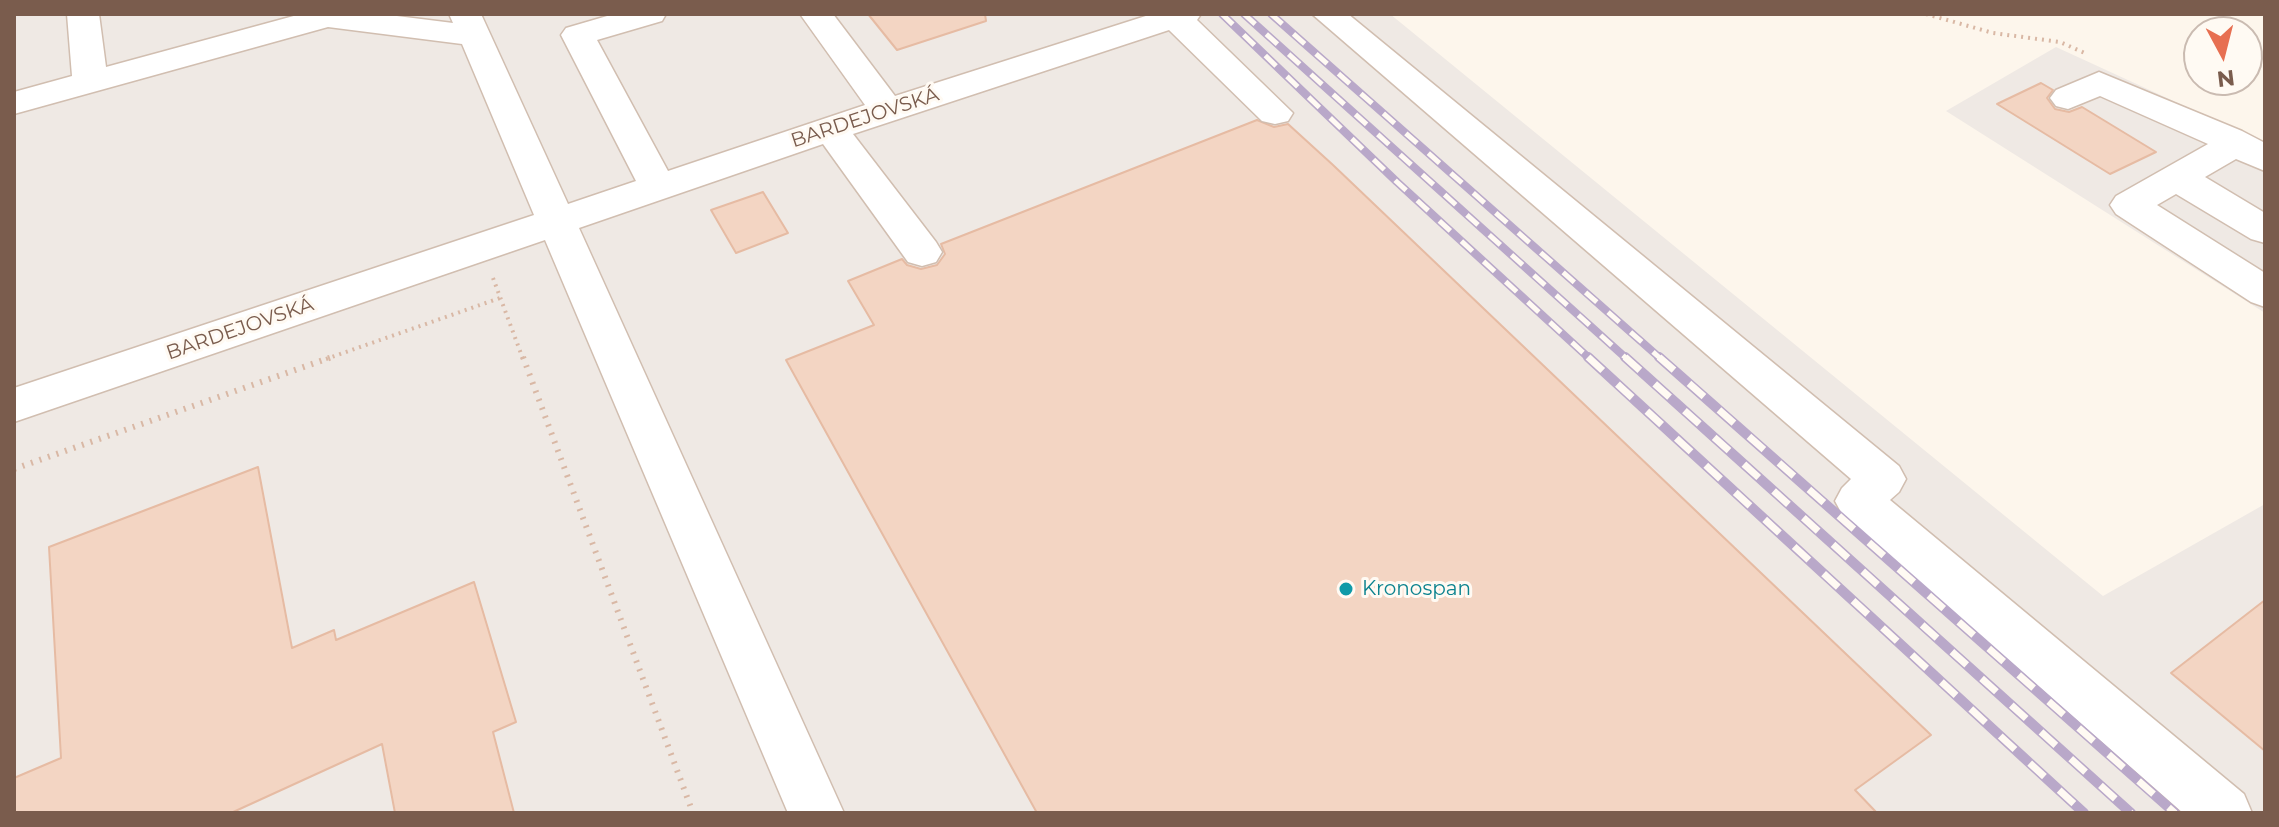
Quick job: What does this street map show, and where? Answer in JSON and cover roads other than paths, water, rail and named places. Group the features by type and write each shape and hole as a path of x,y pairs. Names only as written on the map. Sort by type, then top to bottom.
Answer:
{"street":[{"path":"83,14 90,82"},
{"path":"650,14 578,35 658,188"},
{"path":"816,14 887,110"},
{"path":"1328,14 1883,479 1858,501 2224,813"},
{"path":"1180,16 1275,113"},
{"name":"BARDEJOVSKÁ","path":"14,405 887,110 1180,16"},
{"path":"14,103 327,17 470,25 816,813"},
{"path":"2068,98 2099,83 2251,151"},
{"path":"831,129 922,252"},
{"path":"2251,151 2176,177 2129,205 2265,292"},
{"path":"2176,177 2265,230"}],"railway":[{"path":"1222,14 1397,182 1590,359"},
{"path":"1244,14 1627,359"},
{"path":"1271,14 1661,359"},
{"path":"1588,357 2084,813"},
{"path":"1625,357 2131,813"},
{"path":"1659,357 2175,813"}],"place":[{"name":"Kronospan","path":"1346,589"}]}
